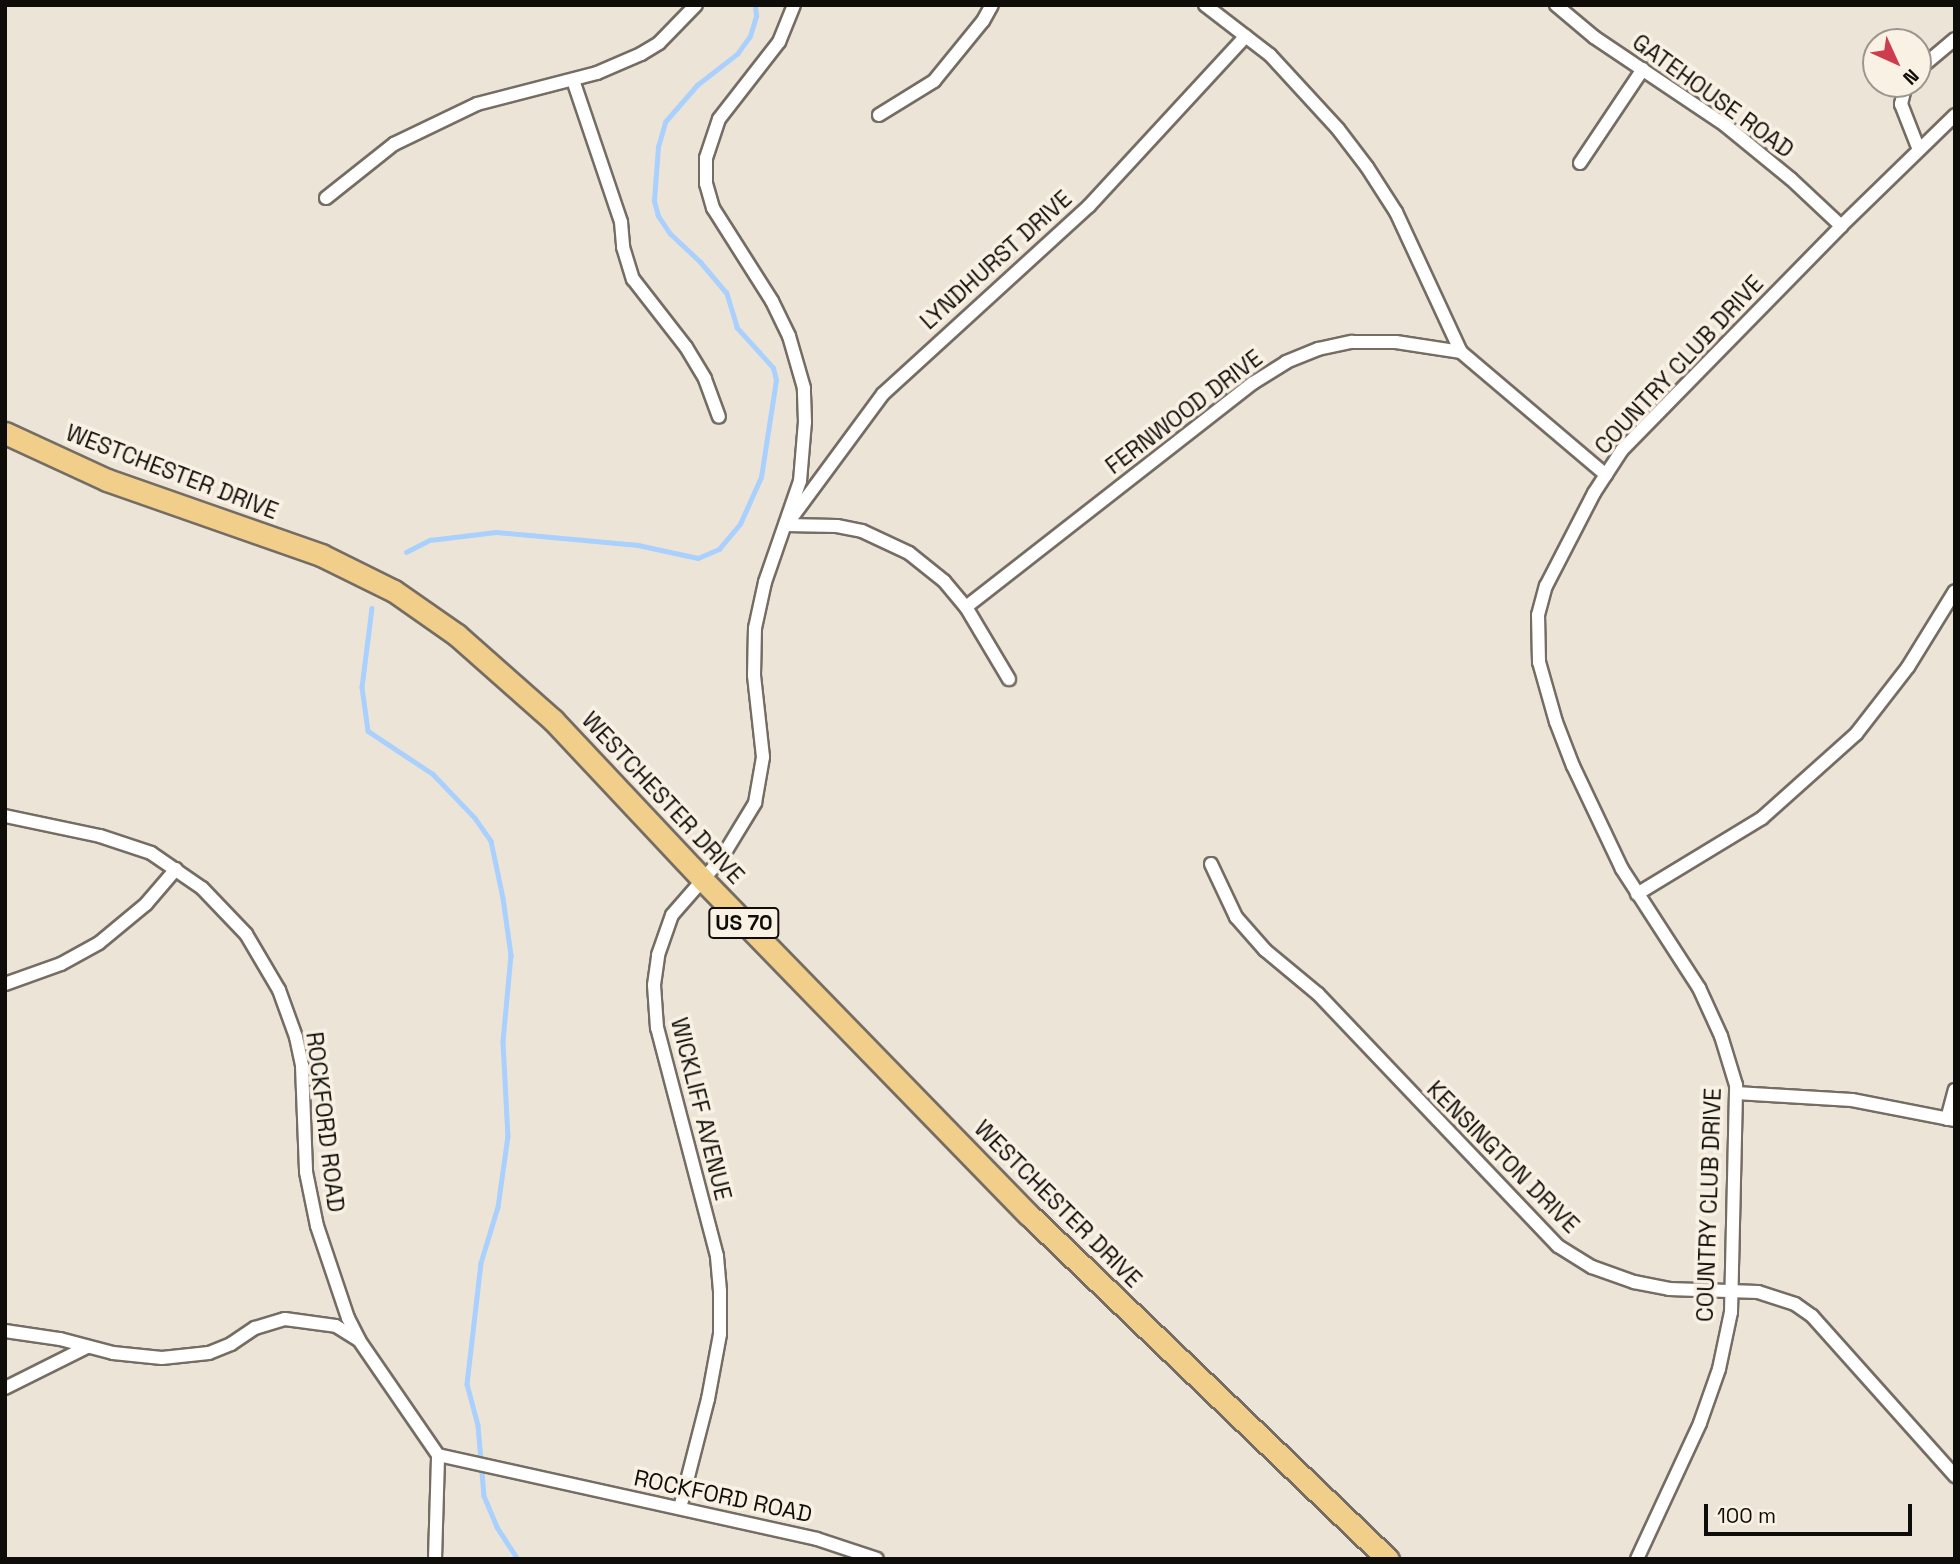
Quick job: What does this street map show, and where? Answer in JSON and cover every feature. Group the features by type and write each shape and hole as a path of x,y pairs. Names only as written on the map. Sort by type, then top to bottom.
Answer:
{"main road":[{"name":"WESTCHESTER DRIVE","path":"5,433 107,480 321,555 394,592 457,635 510,678 1029,1215 1388,1559"}],"street":[{"path":"326,198 394,144 477,104 597,73 640,54 659,43 696,5"},
{"name":"WICKLIFF AVENUE","path":"680,1508 709,1392 720,1334 720,1291 717,1256 657,1028 654,985 658,956 669,921 721,859 755,803 763,757 754,675 755,628 765,582 800,481 805,422 798,361 772,301 713,208 706,184 706,158 719,119 779,42 794,5"},
{"path":"879,115 933,81 983,22 992,5"},
{"path":"1205,5 1279,64 1338,129 1367,167 1396,212 1461,352 1606,475"},
{"name":"GATEHOUSE ROAD","path":"1556,5 1594,37 1726,125 1791,179 1841,226"},
{"name":"LYNDHURST DRIVE","path":"786,525 883,394 1089,206 1246,36"},
{"path":"1932,58 1955,39"},
{"path":"1580,163 1643,69"},
{"path":"573,80 621,222 623,247 633,279 686,347 705,379 719,417"},
{"path":"1902,98 1901,103 1919,150"},
{"name":"COUNTRY CLUB DRIVE","path":"1637,1559 1700,1423 1719,1369 1731,1312 1736,1093 1721,1036 1699,988 1622,869 1573,766 1556,722 1537,645 1538,615 1546,586 1622,450 1841,226 1955,116"},
{"name":"FERNWOOD DRIVE","path":"966,607 1253,383 1286,362 1318,349 1352,342 1396,342 1461,352"},
{"path":"786,525 837,526 886,540 927,566 966,607 1009,679"},
{"path":"1637,894 1762,818 1856,734 1908,667 1955,591"},
{"name":"ROCKFORD ROAD","path":"5,816 100,836 151,853 217,901 246,934 287,1009 302,1066 306,1172 317,1226 348,1318 359,1340 438,1455 817,1539 877,1559"},
{"name":"KENSINGTON DRIVE","path":"1211,864 1236,916 1265,950 1318,995 1558,1247 1592,1267 1634,1282 1669,1289 1775,1296 1812,1316 1955,1476"},
{"path":"5,984 61,964 99,943 146,904 176,869"},
{"path":"1736,1093 1852,1100 1951,1119 1955,1090"},
{"path":"5,1331 60,1339 113,1353 162,1358 209,1353 231,1344 255,1328 285,1318 335,1326 359,1340"},
{"path":"5,1388 87,1347"},
{"path":"435,1559 438,1455"}],"waterway":[{"path":"406,552 430,540 496,532 638,545 698,558 719,549 740,524 761,477 776,380 773,368 737,328 726,293 701,263 670,234 658,216 654,201 658,147 665,122 697,85 737,54 750,36 756,16 755,5"},
{"path":"372,608 362,687 368,731 433,774 475,818 491,841 503,898 511,955 503,1042 508,1136 498,1207 481,1263 467,1384 478,1425 484,1496 497,1527 518,1559"}]}
